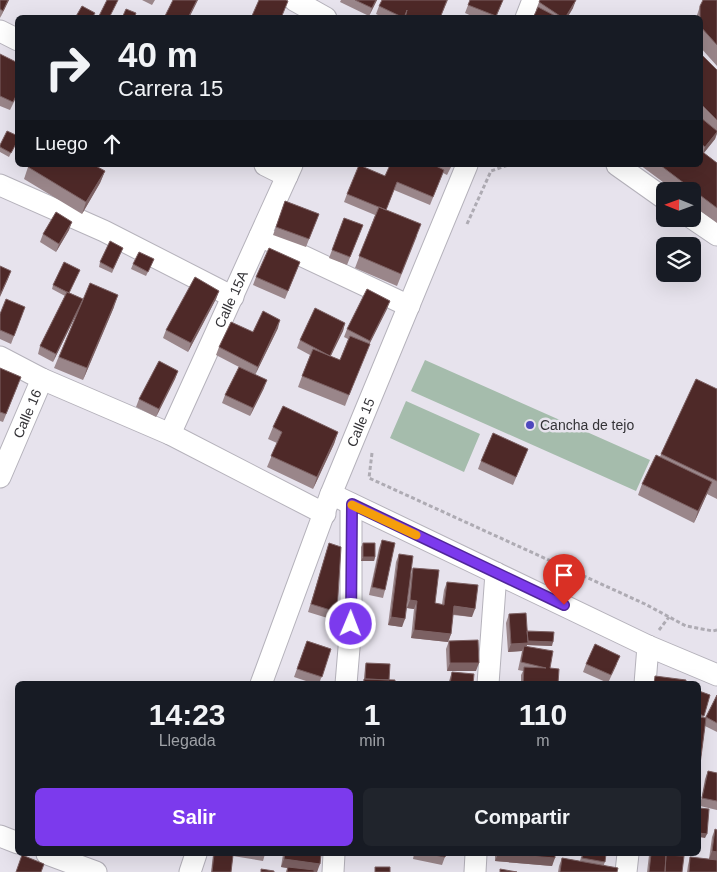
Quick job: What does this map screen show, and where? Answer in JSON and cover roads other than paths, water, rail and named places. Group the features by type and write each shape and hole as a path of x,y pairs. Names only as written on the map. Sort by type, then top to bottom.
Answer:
{"street":[{"path":"527,15 533,0"},
{"path":"297,1 321,15"},
{"path":"0,31 15,38"},
{"path":"275,167 290,170"},
{"name":"Calle 15","path":"262,681 328,504 467,167"},
{"path":"619,167 656,193"},
{"name":"Calle 15A","path":"170,434 290,170"},
{"path":"0,185 104,231 233,297"},
{"path":"701,224 717,235"},
{"path":"260,236 409,306"},
{"path":"0,358 42,379 328,504 352,504 648,646 717,675"},
{"name":"Calle 16","path":"0,477 5,456 42,379"},
{"path":"346,681 351,624 352,504"},
{"path":"488,681 496,573"},
{"path":"645,681 648,646"},
{"path":"0,836 15,841"},
{"path":"52,856 96,872"},
{"path":"190,872 195,856"},
{"path":"333,872 334,856"},
{"path":"475,872 476,856"},
{"path":"626,872 628,856"}],"place":[{"name":"Cancha de tejo","path":"530,425"}]}
